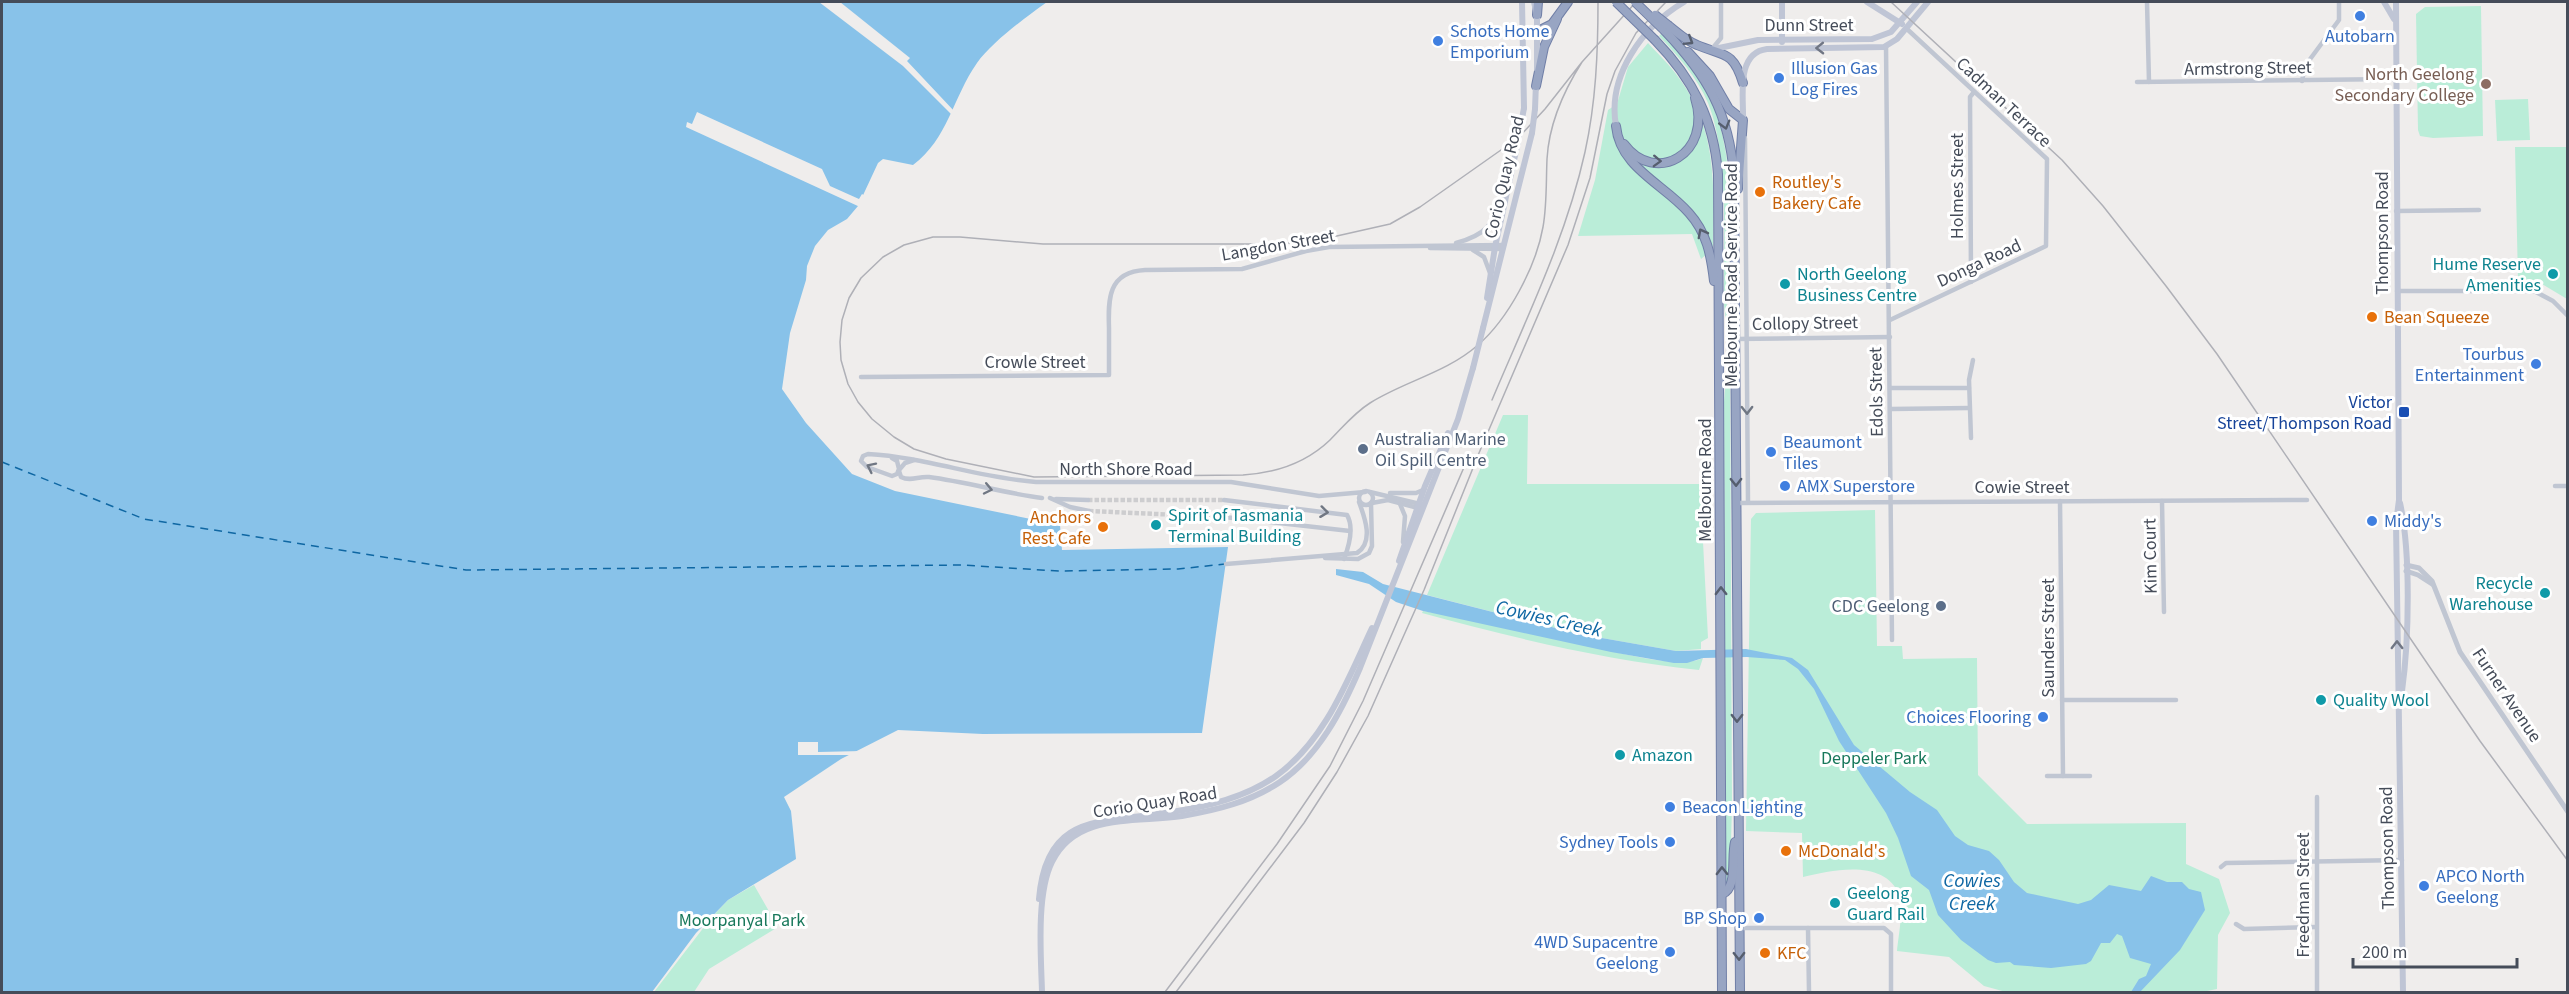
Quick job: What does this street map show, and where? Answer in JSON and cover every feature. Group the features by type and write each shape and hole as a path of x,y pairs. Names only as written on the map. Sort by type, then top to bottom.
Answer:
{"highway":[{"path":"1536,2 1537,15"},
{"path":"1536,86 1544,47 1568,2"},
{"name":"Melbourne Road","path":"1617,2 1655,40 1686,76 1709,120 1717,161 1722,993"},
{"path":"1636,2 1667,28 1694,44 1712,49 1731,59 1743,83"},
{"path":"1538,31 1557,19"},
{"name":"Melbourne Road","path":"1667,28 1706,80 1722,113 1731,153 1734,212 1740,993"},
{"path":"1674,40 1701,63 1727,106 1743,120 1734,212"},
{"path":"1616,126 1625,146 1641,159 1661,162 1673,160 1684,153 1695,140 1700,123 1697,105 1686,76"},
{"path":"1616,126 1619,142 1629,160 1689,212 1702,231 1712,257 1719,309"},
{"name":"Collopy Street","path":"1719,339 1735,339"},
{"path":"1722,894 1727,892 1731,886 1732,856 1737,834"}],"main road":[{"name":"Corio Quay Road","path":"1483,328 1490,273 1524,108 1522,2"},
{"path":"1616,126 1616,95 1629,56 1653,27 1684,2"},
{"path":"1782,2 1782,49"},
{"path":"1882,36 1900,22 1917,2"},
{"path":"1886,46 1907,28 1928,2"},
{"path":"2384,2 2396,19"},
{"name":"Thompson Road","path":"2396,2 2399,500 2396,519 2397,670 2400,703 2403,993"},
{"path":"2396,19 2402,2"},
{"path":"1870,3 1907,28"},
{"name":"Corio Quay Road","path":"1042,993 1039,911 1042,875 1052,852 1074,831 1103,819 1163,814 1242,794 1273,782 1315,748 1337,715 1358,674 1421,507 1458,419 1469,383 1532,133 1536,86 1537,15"},
{"path":"1522,31 1538,31"},
{"name":"Dunn Street","path":"1712,49 1753,41 1864,40 1882,36"},
{"name":"Edols Street","path":"1882,36 1886,46"},
{"name":"Dunn Street","path":"1743,83 1746,66 1753,54 1762,49 1867,49 1886,46"},
{"name":"Melbourne Road Service Road","path":"1743,83 1743,120"},
{"name":"Corio Quay Road","path":"1394,578 1403,545 1421,507 1425,486 1469,383"},
{"name":"Thompson Road","path":"2399,500 2403,521 2406,568 2405,670 2400,703"},
{"path":"2397,568 2406,568"}],"street":[{"path":"1712,49 1718,43 1721,34 1721,2"},
{"path":"2147,2 2149,82"},
{"path":"2302,81 2306,66 2338,20 2339,2"},
{"name":"Cadman Terrace","path":"1907,28 2047,159 2046,246"},
{"name":"Edols Street","path":"1886,46 1893,640"},
{"name":"Armstrong Street","path":"2137,82 2396,79"},
{"name":"Holmes Street","path":"1971,282 1970,97 1974,92"},
{"name":"Melbourne Road Service Road","path":"1743,120 1746,187 1748,502"},
{"path":"1446,246 1476,237 1487,229 1498,211 1512,173"},
{"path":"2396,211 2479,210"},
{"name":"Langdon Street","path":"1446,246 1471,249 1495,247"},
{"name":"Donga Road","path":"1890,320 2046,246"},
{"name":"Langdon Street","path":"1121,278 1140,271 1242,269 1329,247 1504,247"},
{"path":"1471,249 1484,257 1490,273"},
{"name":"Crowle Street","path":"861,377 1109,375 1109,298 1114,286 1121,278"},
{"path":"2397,291 2534,291 2553,301 2568,316"},
{"name":"Collopy Street","path":"1735,339 1890,337"},
{"path":"1971,438 1969,388 1972,360"},
{"path":"1891,388 1969,388"},
{"path":"1891,408 1969,408"},
{"name":"North Shore Road","path":"899,471 895,476 890,476 866,466 861,461 862,456 868,454 920,460 1028,482 1231,482 1316,496 1368,492 1418,492 1425,486"},
{"path":"892,458 898,463 901,477 907,479 929,477 1042,498"},
{"path":"899,471 907,462 920,460"},
{"path":"2555,486 2568,486"},
{"path":"1226,564 1314,557 1360,558 1371,550 1374,498 1368,492 1359,496 1366,543 1357,553 1345,556"},
{"name":"North Shore Road","path":"1381,493 1421,507"},
{"name":"North Shore Road","path":"1333,496 1365,505 1386,500 1421,507"},
{"path":"1088,500 1050,498 1074,508 1089,511"},
{"path":"1224,500 1347,515 1350,531 1345,556"},
{"name":"Cowie Street","path":"1737,503 2307,500"},
{"name":"Saunders Street","path":"2060,501 2063,776"},
{"name":"Kim Court","path":"2162,501 2164,612"},
{"path":"1400,504 1405,514 1403,545"},
{"path":"1224,517 1350,531"},
{"name":"Furner Avenue","path":"2406,568 2414,566 2423,570 2436,587 2450,631 2460,652 2568,812"},
{"path":"2062,700 2176,700"},
{"path":"2047,776 2090,776"},
{"name":"Freedman Street","path":"2317,797 2317,993"},
{"path":"2221,867 2226,862 2402,860"},
{"path":"2236,924 2244,929 2316,927"},
{"path":"1739,928 1884,928 1891,934 1891,993"},
{"path":"1808,928 1809,993"}],"green space":[{"path":"2481,6 2483,136 2433,138 2420,136 2418,130 2416,14 2425,7"},
{"path":"1661,34 1688,61 1707,91 1719,123 1727,157 1730,228 1727,328 1724,305 1724,202 1720,149 1715,125 1708,103 1698,84 1659,36"},
{"path":"1648,43 1673,70 1690,94 1700,115 1706,136 1713,180 1713,249 1701,259 1692,234 1578,236 1595,180 1608,110 1617,104 1628,67"},
{"path":"2528,99 2530,140 2497,141 2495,100"},
{"path":"2515,147 2567,147 2567,299 2542,284 2518,280"},
{"path":"1728,347 1730,356 1732,806 1730,880 1726,888 1724,402"},
{"path":"1503,415 1528,415 1527,484 1700,484 1708,638 1701,642 1701,649 1676,651 1579,634 1427,595"},
{"name":"Deppeler Park","path":"1875,510 1877,646 1902,646 1903,659 1977,658 1978,775 2027,824 2186,823 2186,864 2219,879 2230,913 2218,935 2217,989 2202,992 2006,992 1984,986 1949,957 1897,951 1901,901 1893,884 1883,876 1871,871 1843,870 1803,877 1802,833 1746,831 1751,519 1756,513"},
{"path":"1423,611 1639,657 1676,662 1703,658 1699,670 1664,666 1525,639 1422,613"},
{"name":"Moorpanyal Park","path":"754,885 778,927 709,969 694,992 654,992 711,918 728,900"}],"water":[{"path":"2,2 1047,2 1000,38 983,55 969,76 942,130 925,155 913,165 883,159 878,163 858,206 847,219 828,230 815,246 807,266 806,280 790,333 782,389 806,423 852,474 895,491 1060,525 1062,550 1228,547 1202,733 983,734 898,730 841,759 784,797 791,811 796,859 728,900 696,933 652,992 2,992"},
{"name":"Cowies Creek","path":"1336,569 1363,572 1383,584 1579,634 1676,651 1746,649 1792,658 1808,670 1854,745 1910,792 1937,810 1955,836 1968,845 1989,851 1999,860 2014,882 2027,893 2078,904 2091,900 2109,885 2141,891 2151,876 2167,882 2182,882 2189,889 2201,892 2205,910 2180,950 2140,992 2131,992 2139,979 2146,976 2151,964 2130,958 2122,936 2117,934 2110,943 2101,943 2091,961 2086,964 2051,968 2014,965 2010,962 1996,963 1988,960 1961,940 1938,915 1929,890 1911,876 1898,838 1886,813 1839,741 1814,689 1798,669 1785,660 1747,657 1703,658 1687,663 1674,663 1611,652 1423,611 1396,602 1369,584 1336,575"}],"pier":[{"path":"819,2 840,2 910,58 907,61 955,112 953,116 903,66"},
{"path":"697,112 822,169 830,186 859,199 862,194 865,196 860,207 686,127 687,122 692,124"},
{"path":"798,742 818,742 818,752 862,751 855,755 798,755"}],"ferry route":[{"path":"2,462 144,519 466,570 961,565 1059,571 1178,569 1225,564"}],"tunnel":[{"path":"1088,500 1224,500"},
{"path":"1089,511 1224,517"}],"railway":[{"path":"1492,400 1544,278 1577,184 1589,133 1594,96 1598,2"},
{"path":"1582,62 1563,96 1554,120 1548,146 1543,227 1534,259 1510,307 1489,334 1466,355 1370,403 1321,448 1301,461 1267,472 1243,475 1034,477 946,459 914,449 894,437 872,419 858,402 848,384 841,360 840,342 842,320 849,298 861,278 883,257 904,245 933,237 1043,244 1281,244 1319,240 1390,224 1420,207 1518,138 1545,109 1582,62 1636,2"},
{"path":"1176,992 1304,823 1337,772 1368,716 1424,590 1479,453 1568,245 1590,178 1607,94 1615,71 1636,33 1666,2"},
{"path":"1891,2 2062,160 2103,206 2217,354 2480,741 2568,861"},
{"path":"1165,992 1277,844 1330,766 1363,701 1468,458"}],"place":[{"name":"Autobarn","path":"2360,16"},
{"name":"Schots Home Emporium","path":"1438,41"},
{"name":"Illusion Gas Log Fires","path":"1779,78"},
{"name":"North Geelong Secondary College","path":"2486,84"},
{"name":"Routley's Bakery Cafe","path":"1760,192"},
{"name":"Hume Reserve Amenities","path":"2553,274"},
{"name":"North Geelong Business Centre","path":"1785,284"},
{"name":"Bean Squeeze","path":"2372,317"},
{"name":"Tourbus Entertainment","path":"2536,364"},
{"name":"Victor Street/Thompson Road","path":"2404,412"},
{"name":"Australian Marine Oil Spill Centre","path":"1363,449"},
{"name":"Beaumont Tiles","path":"1771,452"},
{"name":"AMX Superstore","path":"1785,486"},
{"name":"Middy's","path":"2372,521"},
{"name":"Spirit of Tasmania Terminal Building","path":"1156,525"},
{"name":"Anchors Rest Cafe","path":"1103,527"},
{"name":"Recycle Warehouse","path":"2545,593"},
{"name":"CDC Geelong","path":"1941,606"},
{"name":"Quality Wool","path":"2321,700"},
{"name":"Choices Flooring","path":"2043,717"},
{"name":"Amazon","path":"1620,755"},
{"name":"Beacon Lighting","path":"1670,807"},
{"name":"Sydney Tools","path":"1670,842"},
{"name":"McDonald's","path":"1786,851"},
{"name":"APCO North Geelong","path":"2424,886"},
{"name":"Geelong Guard Rail","path":"1835,903"},
{"name":"BP Shop","path":"1759,918"},
{"name":"4WD Supacentre Geelong","path":"1670,952"},
{"name":"KFC","path":"1765,953"}]}
